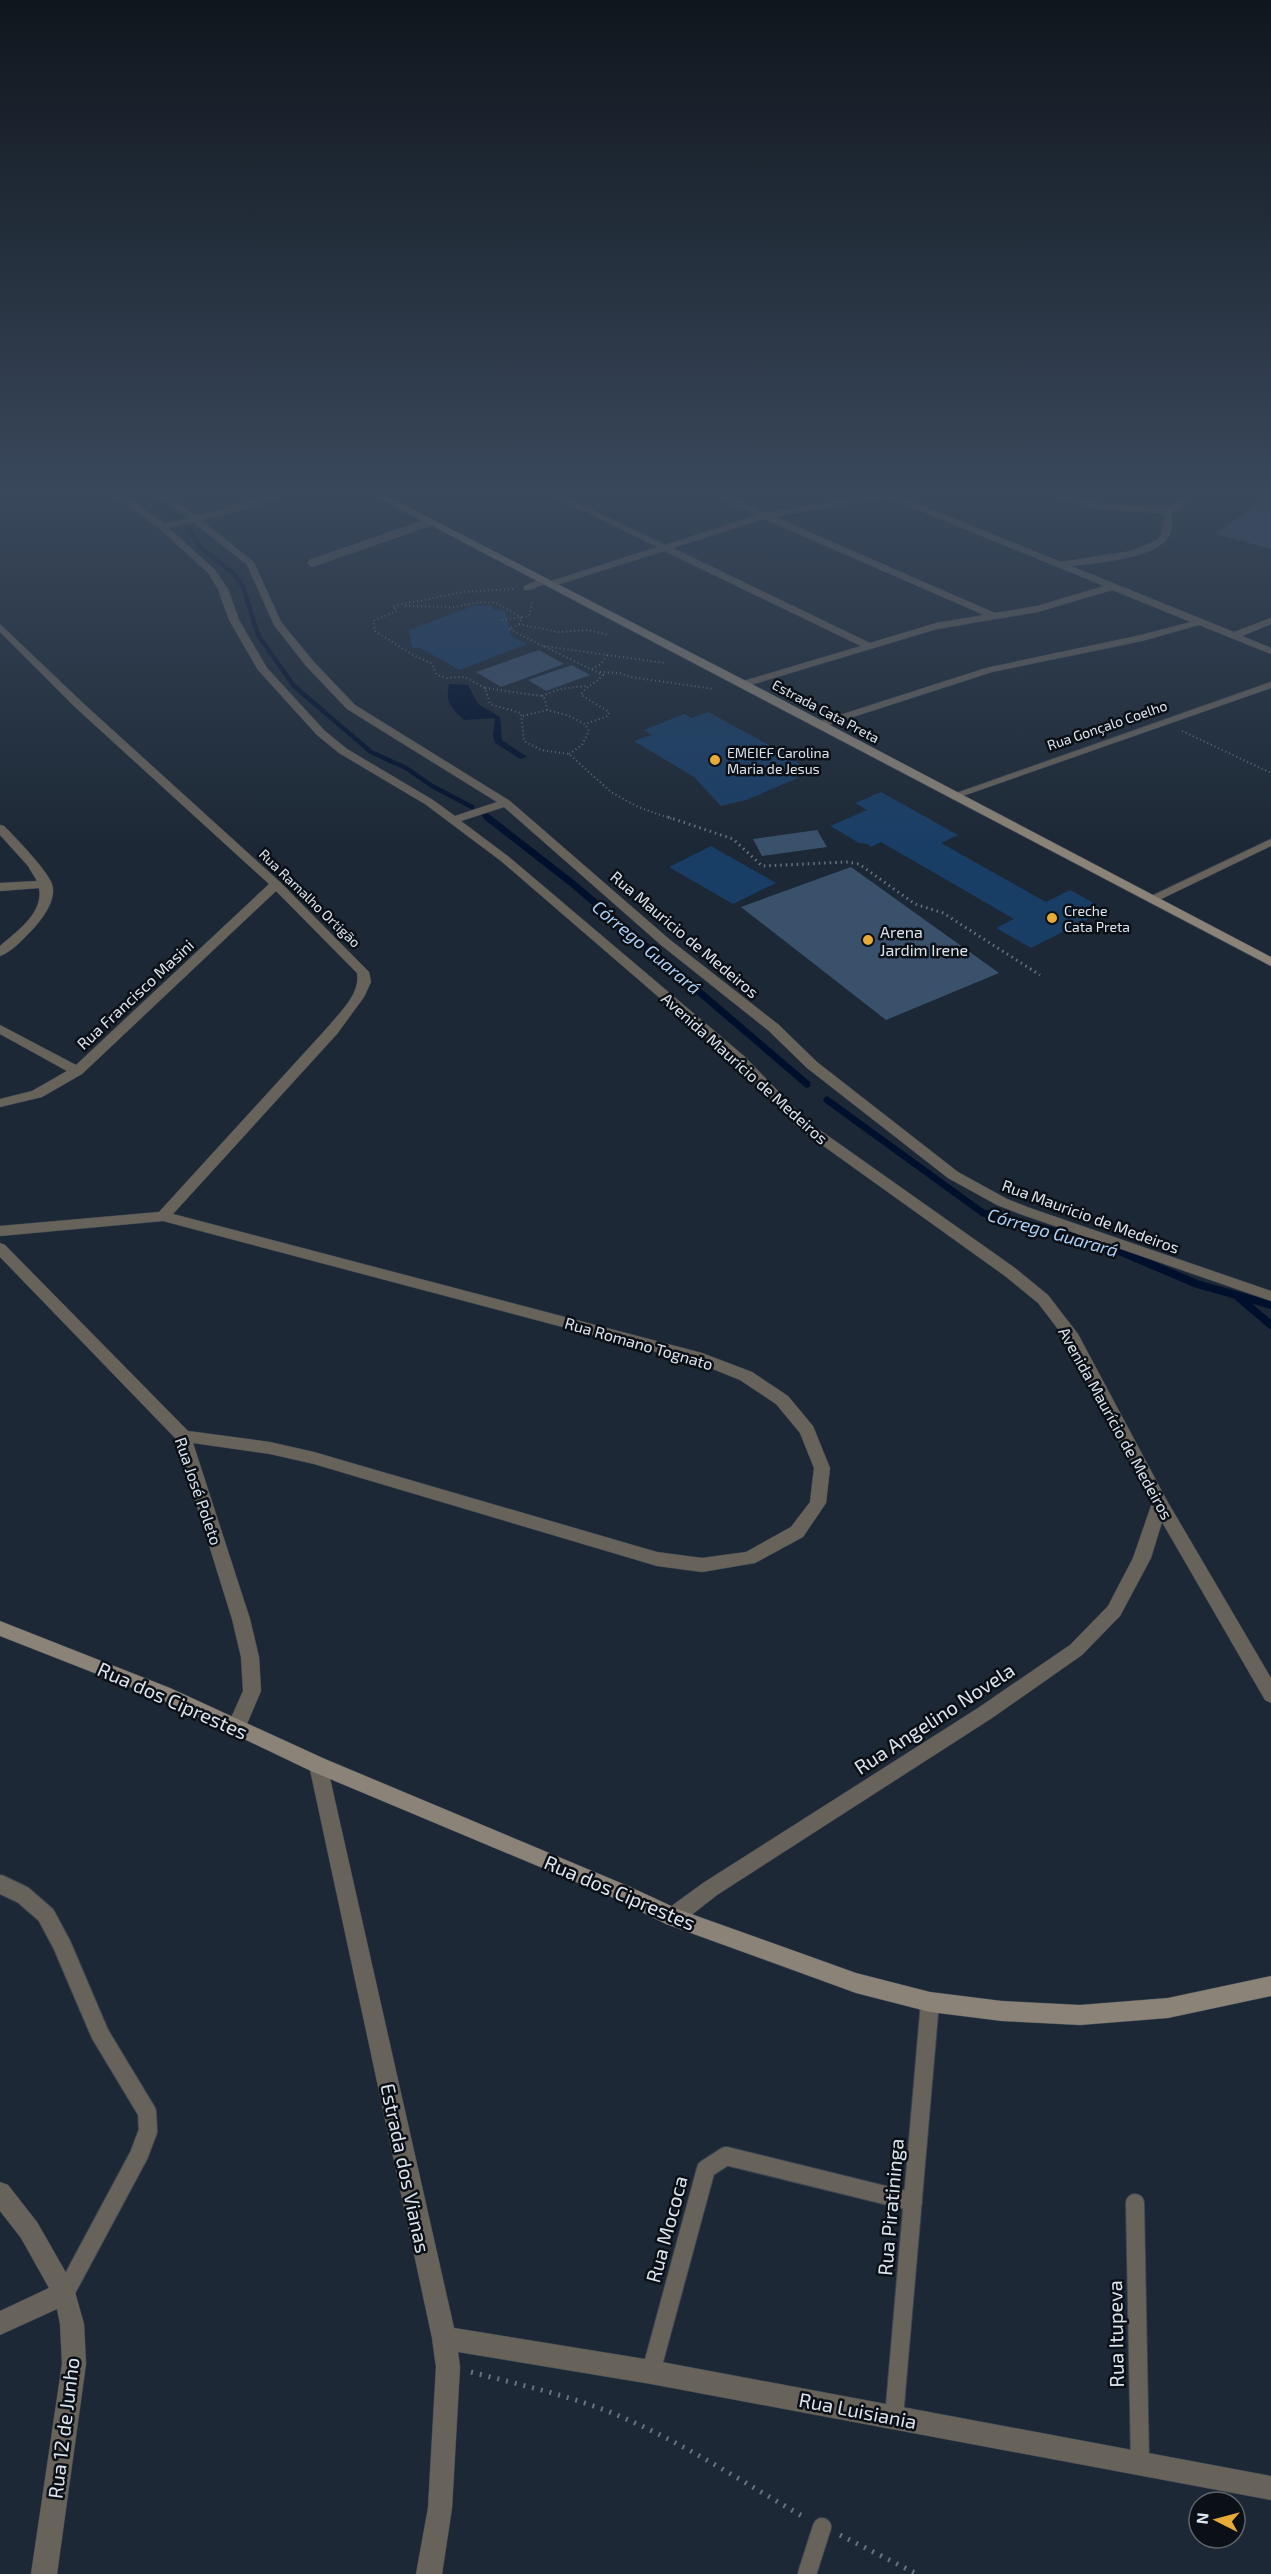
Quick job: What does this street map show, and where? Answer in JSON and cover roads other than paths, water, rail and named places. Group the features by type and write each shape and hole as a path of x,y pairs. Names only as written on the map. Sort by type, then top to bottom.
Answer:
{"street":[{"name":"Avenida Maurício de Medeiros","path":"230,609 251,652 263,670 321,733 343,751 429,802 505,859 739,1059 802,1124 1010,1272 1043,1299 1070,1334 1160,1503 1271,1695"},
{"name":"Rua Mauricio de Medeiros","path":"271,609 286,636 351,707 506,803 665,942 774,1028 812,1065 953,1175 1002,1202 1025,1211 1271,1296"},
{"name":"Estrada Cata Preta","path":"600,609 1271,962"},
{"path":"792,609 867,645"},
{"path":"978,609 991,615"},
{"path":"744,684 936,626 1037,609"},
{"path":"1165,609 1271,651"},
{"path":"1233,636 1271,621"},
{"path":"819,724 990,670 1142,638 1197,622"},
{"name":"Rua Ramalho Ortigão","path":"1,629 80,706 276,884 363,972 365,982 358,997 332,1031 163,1216"},
{"name":"Rua Gonçalo Coelho","path":"953,796 1271,685"},
{"path":"453,820 506,803"},
{"path":"0,828 38,869 46,884 46,902 39,918 28,930 0,952"},
{"path":"1151,899 1271,842"},
{"path":"0,887 46,884"},
{"name":"Rua Francisco Masini","path":"0,1103 37,1094 77,1071 276,884"},
{"path":"0,1029 77,1071"},
{"name":"Rua Romano Tognato","path":"0,1231 163,1216 702,1359 746,1376 782,1400 807,1430 822,1468 818,1503 797,1532 749,1558 702,1565 657,1559 314,1458 270,1448 183,1436"},
{"name":"Rua José Poleto","path":"0,1248 183,1436 241,1619 250,1657 252,1691 236,1727"},
{"name":"Rua Angelino Novela","path":"673,1917 710,1889 985,1713 1076,1650 1114,1611 1142,1558 1160,1503"},
{"name":"Rua dos Ciprestes","path":"0,1628 164,1693 318,1765 610,1887 673,1917 856,1983 930,2002 1002,2011 1080,2015 1168,2008 1271,1986"},
{"name":"Estrada dos Vianas","path":"318,1765 444,2338 448,2367 440,2508 429,2574"},
{"name":"Rua 12 de Junho","path":"0,2193 29,2230 65,2293 72,2324 74,2364 44,2574"},
{"path":"0,2323 65,2293"},
{"name":"Rua Luisiania","path":"444,2338 651,2372 1271,2488"}],"lane":[{"path":"0,1884 23,1895 46,1915 62,1945 100,2034 147,2112 148,2132 139,2155 65,2293"},
{"name":"Rua Piratininga","path":"894,2417 930,2002"},
{"name":"Rua Mococa","path":"651,2372 706,2169 726,2156 913,2202"},
{"name":"Rua Itupeva","path":"1135,2204 1140,2463"},
{"path":"807,2574 822,2527"}],"waterway":[{"name":"Córrego Guarará","path":"250,609 258,635 294,686 371,752 406,768 432,786 472,807"},
{"name":"Córrego Guarará","path":"484,815 489,819"},
{"name":"Córrego Guarará","path":"487,817 573,884 807,1084"},
{"name":"Córrego Guarará","path":"827,1100 983,1213 1100,1243 1121,1252"},
{"name":"Córrego Guarará","path":"1117,1250 1197,1284 1271,1305"},
{"name":"Córrego Guarará","path":"1238,1297 1271,1325"}],"place":[{"name":"EMEIEF Carolina Maria de Jesus","path":"715,760"},
{"name":"Creche Cata Preta","path":"1052,918"},
{"name":"Arena Jardim Irene","path":"868,940"}]}
